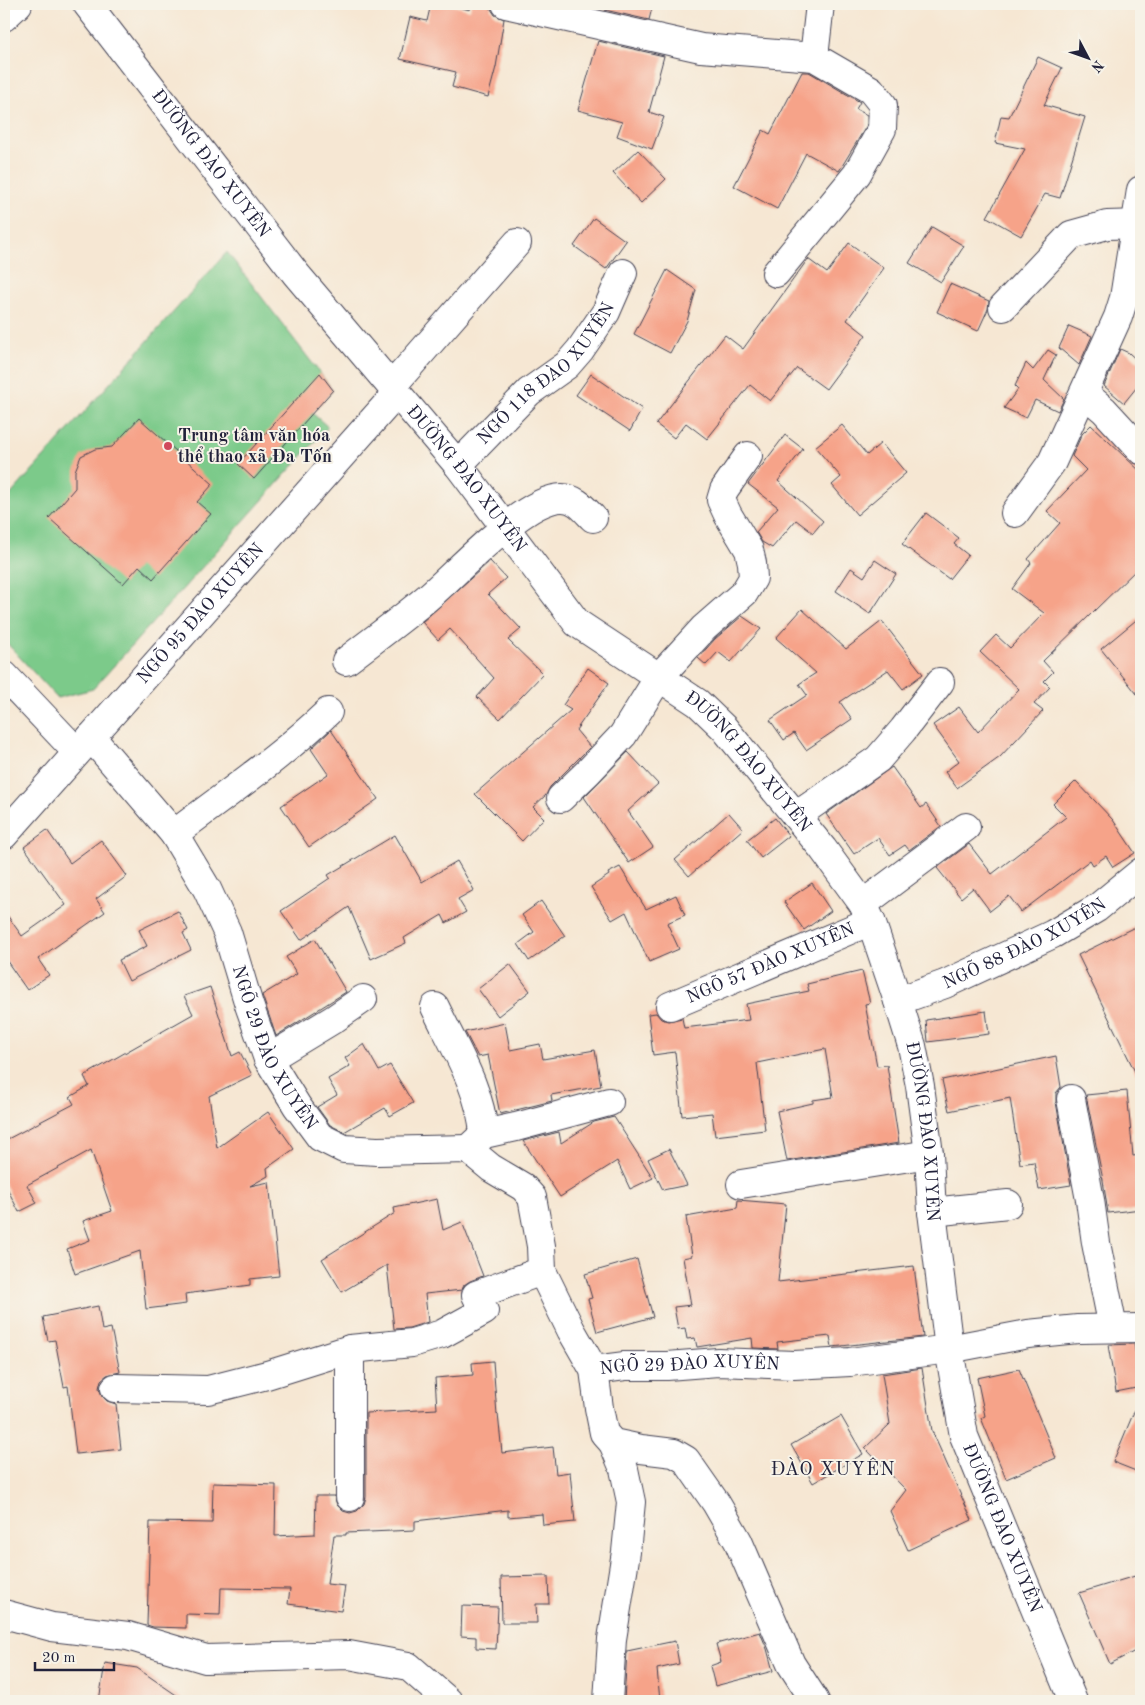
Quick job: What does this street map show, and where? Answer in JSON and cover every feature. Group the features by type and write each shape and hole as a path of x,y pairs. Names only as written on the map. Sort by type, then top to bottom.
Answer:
{"street":[{"path":"4,17 18,4"},
{"name":"ĐƯỜNG ĐÀO XUYÊN","path":"87,4 296,274 458,465 577,623 698,703 724,728 823,849 867,912 912,1046 920,1086 929,1154 932,1212 949,1349 964,1436 1073,1701"},
{"path":"506,4 701,48 814,57 871,90 883,105 882,129 857,174 776,273"},
{"path":"814,57 820,4"},
{"path":"1015,513 1052,462 1118,317 1133,303 1141,190"},
{"path":"1003,307 1071,236 1108,225 1139,224"},
{"name":"NGÕ 95 ĐÀO XUYÊN","path":"4,835 395,390 517,243"},
{"name":"NGÕ 118 ĐÀO XUYÊN","path":"458,465 529,392 567,365 576,355 606,312 623,273"},
{"path":"1084,394 1104,410 1141,450"},
{"path":"561,798 622,735 659,677 704,628 744,593 753,578 749,550 721,500 724,490 748,456"},
{"path":"346,661 428,598 524,512 546,501 563,498 578,502 593,518"},
{"name":"NGÕ 29 ĐÀO XUYÊN","path":"4,675 84,745 174,834 207,889 228,932 249,1005 268,1059 297,1106 320,1137 344,1149 378,1151 476,1141 491,1168 522,1187 532,1197 541,1246 542,1271 571,1330 594,1370 625,1366 667,1366 718,1362 794,1365 850,1362 949,1349 1028,1334 1078,1329 1141,1328"},
{"path":"796,816 878,759 904,730 940,682"},
{"path":"174,834 266,765 328,712"},
{"name":"NGÕ 57 ĐÀO XUYÊN","path":"670,1006 867,912 966,827"},
{"name":"NGÕ 88 ĐÀO XUYÊN","path":"898,1001 945,984 1053,934 1097,908 1141,872"},
{"path":"268,1059 334,1019 362,999"},
{"path":"435,1008 467,1074 483,1116 476,1141"},
{"path":"1071,1098 1113,1328"},
{"path":"476,1141 609,1102"},
{"path":"741,1184 929,1154"},
{"path":"932,1212 1008,1204"},
{"path":"115,1388 208,1390 267,1375 350,1349 412,1343 442,1334 484,1311 476,1295 542,1271"},
{"path":"350,1349 350,1497"},
{"path":"594,1370 604,1433 613,1443 624,1469 631,1502 626,1552 612,1639 608,1701"},
{"path":"613,1443 674,1453 686,1460 716,1503 738,1541 791,1664 815,1701"},
{"path":"4,1620 52,1628 128,1636 206,1659 349,1655 408,1666 448,1701"}],"green space":[{"name":"Trung tâm văn hóa thể thao xã Đa Tốn","path":"227,252 333,390 312,413 328,427 93,689 57,698 4,640 4,502"}],"building":[{"path":"431,4 446,4 470,10 471,4 491,4 491,9 495,15 504,19 496,67 488,97 452,87 456,72 400,59 410,17 427,21"},
{"path":"606,4 653,4 649,20 605,10"},
{"path":"598,41 664,56 649,112 664,117 652,149 617,136 622,122 578,110"},
{"path":"1038,57 1062,68 1044,105 1085,117 1060,198 1045,194 1021,236 987,217 1025,149 995,143 1001,116 1009,117"},
{"path":"802,72 809,72 860,102 856,109 867,115 867,125 839,171 806,153 777,209 734,186 763,130 770,134"},
{"path":"638,150 666,179 641,203 613,173"},
{"path":"594,218 626,241 606,269 574,246"},
{"path":"932,227 964,246 941,282 909,263"},
{"path":"849,243 884,268 847,320 866,335 826,389 797,368 770,401 750,385 707,439 686,423 674,438 656,424 725,335 743,349 808,259 827,273"},
{"path":"667,270 696,290 687,321 670,353 634,334"},
{"path":"950,284 989,301 988,309 978,331 937,312"},
{"path":"1069,326 1092,336 1079,365 1059,348"},
{"path":"1120,349 1129,353 1141,364 1141,382 1124,403 1104,386"},
{"path":"1048,350 1056,355 1044,380 1064,399 1058,411 1035,400 1026,418 1004,408 1018,389 1015,386 1026,363 1033,370"},
{"path":"320,373 333,390 254,479 238,464"},
{"path":"591,374 642,409 630,431 576,395"},
{"path":"139,418 213,484 197,502 211,514 153,579 139,566 123,584 49,518 75,488 75,471 81,456 95,449 112,447"},
{"path":"842,425 867,455 881,443 906,473 857,515 832,485 841,477 815,447"},
{"path":"1091,425 1141,472 1141,565 1043,661 1053,672 1044,681 1050,687 1034,704 1043,711 1000,757 957,788 945,772 959,761 933,725 959,707 978,732 1019,689 980,652 996,635 1010,648 1044,613 1012,589 1031,563 1028,559 1060,523 1047,511 1086,470 1072,456 1082,434"},
{"path":"785,435 803,449 778,481 823,521 813,533 796,520 772,548 762,542 756,532 778,507 748,484"},
{"path":"926,513 959,538 954,544 968,555 949,579 902,544"},
{"path":"875,560 896,574 870,614 836,591 851,568 864,577"},
{"path":"490,561 506,578 488,594 521,629 508,640 543,674 500,719 477,697 494,678 450,629 438,640 422,622"},
{"path":"802,609 846,649 882,621 923,674 903,689 888,670 840,702 852,719 806,750 794,733 784,740 770,720 807,695 799,684 816,673 776,638"},
{"path":"742,616 761,629 731,662 718,652 706,665 698,658 715,639"},
{"path":"1141,616 1141,699 1101,649"},
{"path":"588,668 609,683 576,730 590,747 533,807 544,818 522,841 475,794 571,710 563,705"},
{"path":"331,730 378,799 309,847 281,806 328,774 311,749"},
{"path":"628,752 658,784 628,811 653,847 629,863 584,797"},
{"path":"892,767 921,808 926,804 941,826 909,850 905,845 890,855 878,838 854,854 826,814"},
{"path":"1076,781 1113,820 1135,853 1113,867 1106,856 1093,865 1090,860 1021,912 1009,896 990,911 973,888 961,898 937,868 969,844 992,874 1066,817 1053,804"},
{"path":"729,813 743,829 689,876 675,860"},
{"path":"775,818 789,836 761,858 747,840"},
{"path":"47,830 70,863 101,840 127,876 96,899 105,912 38,959 49,975 27,990 4,957 4,911 22,936 66,905 24,847"},
{"path":"395,835 422,882 457,861 474,890 458,899 466,912 446,923 442,915 404,938 406,943 371,959 349,907 301,940 281,911 330,878 328,875"},
{"path":"620,867 646,909 676,895 685,915 667,923 679,949 649,962 626,912 612,920 591,887 609,875 608,873"},
{"path":"812,883 831,911 804,930 784,902"},
{"path":"541,901 565,936 529,961 518,944 534,932 522,915"},
{"path":"178,911 188,930 183,933 191,950 129,981 119,960 147,946 139,930"},
{"path":"1141,924 1141,1084 1078,955"},
{"path":"315,939 346,992 276,1036 262,995 297,974 286,957"},
{"path":"510,964 530,991 498,1016 478,989"},
{"path":"862,971 870,1003 865,1004 877,1066 887,1065 899,1143 787,1161 777,1111 813,1103 813,1100 833,1097 825,1049 757,1063 765,1130 715,1136 712,1113 682,1116 675,1052 653,1055 648,1014 656,1013 661,1019 668,1021 682,1018 684,1028 749,1020 746,1004 809,991 807,984"},
{"path":"210,987 232,1056 240,1052 252,1075 209,1096 217,1148 268,1112 294,1149 267,1168 268,1176 250,1186 269,1182 279,1276 250,1279 250,1285 185,1294 186,1304 146,1309 140,1251 75,1274 67,1249 90,1240 83,1221 112,1211 91,1150 27,1185 37,1203 19,1212 4,1182 4,1141 74,1104 70,1097 89,1086 84,1076 193,1014 184,996"},
{"path":"986,1011 989,1034 928,1042 926,1020"},
{"path":"505,1023 510,1050 540,1044 543,1059 595,1050 601,1086 551,1095 552,1101 500,1114 488,1055 478,1057 465,1032"},
{"path":"364,1044 379,1071 390,1065 413,1103 390,1116 385,1108 344,1132 330,1125 317,1107 337,1095 328,1079 350,1066 345,1058"},
{"path":"1056,1056 1061,1087 1056,1093 1056,1102 1071,1185 1039,1190 1034,1162 1020,1164 1010,1098 949,1111 942,1080"},
{"path":"1127,1091 1133,1156 1141,1155 1141,1209 1108,1213 1086,1095"},
{"path":"614,1117 653,1178 630,1189 617,1161 560,1197 523,1141 559,1132 561,1143 594,1122"},
{"path":"669,1149 687,1185 663,1190 648,1159"},
{"path":"437,1199 443,1230 462,1222 483,1276 464,1285 462,1290 425,1294 428,1322 409,1328 394,1329 387,1265 342,1292 322,1259 395,1213 394,1208"},
{"path":"738,1200 786,1204 778,1282 914,1266 923,1337 832,1347 830,1336 777,1342 778,1349 753,1348 752,1338 697,1347 695,1338 687,1339 685,1328 678,1329 674,1307 691,1305 683,1258 692,1256 686,1217 737,1208"},
{"path":"637,1259 653,1317 597,1332 588,1299 592,1298 585,1274"},
{"path":"98,1306 102,1330 111,1328 120,1372 107,1375 101,1380 99,1388 102,1396 107,1401 116,1404 121,1449 76,1454 68,1386 64,1387 55,1340 48,1341 43,1317"},
{"path":"1134,1344 1141,1387 1116,1392 1108,1345"},
{"path":"493,1361 502,1453 553,1447 556,1474 570,1472 575,1522 543,1525 542,1514 508,1517 508,1510 415,1521 415,1530 334,1535 327,1584 345,1586 341,1611 288,1604 290,1589 221,1588 220,1615 186,1614 186,1628 153,1627 147,1625 150,1522 212,1523 213,1483 276,1485 275,1536 315,1534 316,1496 334,1496 337,1505 343,1511 350,1513 357,1511 364,1504 366,1497 366,1413 437,1409 435,1378 473,1375 472,1363"},
{"path":"922,1368 932,1431 972,1520 908,1550 890,1511 906,1490 865,1448 890,1424 882,1374"},
{"path":"1019,1369 1056,1458 1006,1479 981,1418 985,1416 977,1378"},
{"path":"1141,1395 1141,1473 1113,1462"},
{"path":"841,1416 863,1454 813,1483 791,1445"},
{"path":"548,1576 549,1604 536,1604 537,1623 502,1623 501,1577"},
{"path":"1135,1576 1141,1598 1141,1648 1110,1664 1079,1593"},
{"path":"462,1606 498,1607 496,1649 476,1648 476,1637 461,1636"},
{"path":"760,1632 773,1671 715,1686 710,1666 721,1662 716,1644"},
{"path":"675,1641 679,1664 657,1669 660,1701 624,1701 627,1651"},
{"path":"105,1663 137,1668 185,1701 99,1701"}],"place":[{"name":"Trung tâm văn hóa thể thao xã Đa Tốn","path":"168,446"}],"district":[{"name":"ĐÀO XUYÊN","path":"833,1470"}]}
